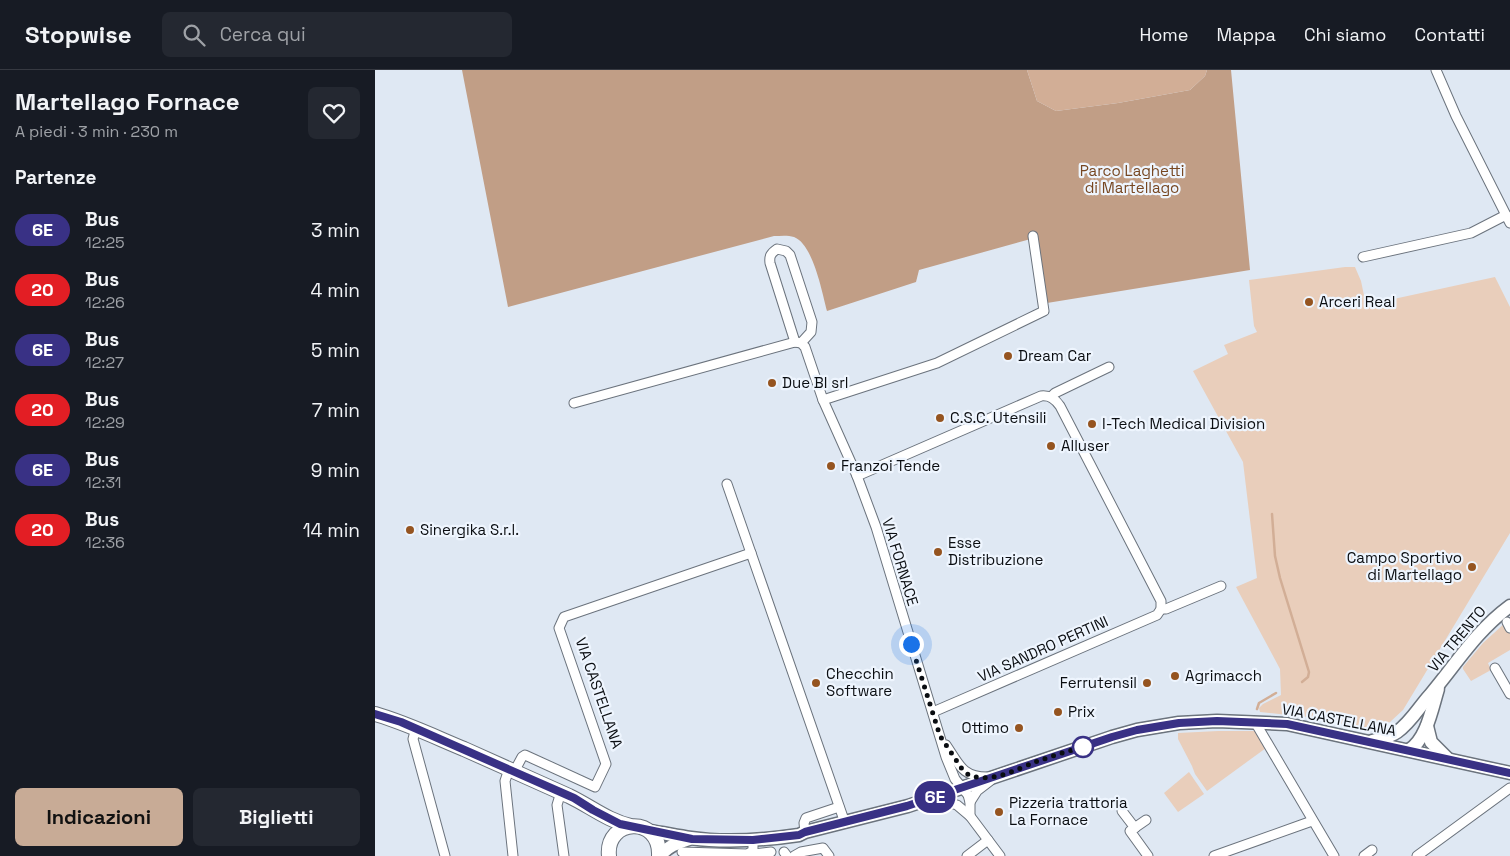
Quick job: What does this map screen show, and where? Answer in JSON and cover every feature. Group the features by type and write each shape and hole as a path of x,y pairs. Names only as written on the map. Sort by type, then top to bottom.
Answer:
{"main road":[{"path":"375,714 416,728 561,792 620,824 639,826 649,831 658,842 659,856"},
{"path":"593,810 608,830 609,851"},
{"path":"609,851 616,834 631,826"}],"street":[{"path":"1363,257 1471,233 1508,219 1456,116 1436,70"},
{"path":"823,400 937,363 1044,311 1033,236"},
{"name":"VIA FORNACE","path":"798,343 811,332 812,322 789,254 786,251 777,249 770,256 770,263 798,343 805,347 823,400 857,476 875,527 953,776 967,792 970,802"},
{"path":"574,403 798,343"},
{"path":"1051,397 1055,393 1109,367"},
{"path":"857,476 1041,396 1051,397 1060,406 1161,601 1161,609"},
{"path":"727,484 845,823"},
{"name":"VIA CASTELLANA","path":"512,771 522,757 525,756 595,787 606,764 559,628 564,617 751,553"},
{"name":"VIA SANDRO PERTINI","path":"933,712 1157,615 1161,609 1166,609 1221,586"},
{"name":"VIA TRENTO","path":"1408,723 1440,684 1459,656 1495,617 1510,606"},
{"path":"1495,668 1510,694"},
{"path":"1408,723 1406,738 1409,750 1419,741 1427,726 1440,684"},
{"path":"1255,722 1312,821 1335,856"},
{"name":"VIA CASTELLANA","path":"682,852 733,855 752,846 931,799 1112,737 1137,730 1179,723 1255,722 1287,724 1510,773"},
{"path":"1370,742 1396,732 1408,723"},
{"path":"1427,726 1431,742 1449,760"},
{"path":"416,728 413,739 445,856"},
{"name":"VIA FORNACE","path":"940,736 964,772"},
{"path":"512,771 505,781 513,856"},
{"path":"966,813 961,794 964,772 977,777 999,776"},
{"path":"931,799 948,788 953,776"},
{"path":"966,813 977,791 999,776"},
{"path":"1417,856 1510,788"},
{"path":"561,792 557,805 564,856"},
{"path":"931,799 957,804 1000,856"},
{"path":"829,856 823,848 797,854 806,818 839,807"},
{"path":"1122,811 1135,828"},
{"path":"1146,820 1130,831 1149,856"},
{"path":"1215,856 1312,821"},
{"name":"VIA CASTELLANA","path":"649,831 692,839 752,846"},
{"name":"VIA CASTELLANA","path":"659,856 675,843 692,839"},
{"path":"967,856 988,840"},
{"name":"VIA CASTELLANA","path":"752,846 754,854 771,852"},
{"path":"1364,856 1373,850"}],"shaded area":[{"path":"1027,70 1207,70 1205,76 1190,90 1118,103 1056,111 1037,101"},
{"path":"1355,267 1361,281 1366,305 1495,277 1510,307 1510,533 1403,710 1390,722 1370,730 1316,718 1260,712 1259,708 1263,704 1281,695 1280,669 1236,587 1257,578 1243,462 1193,371 1228,354 1224,345 1257,332 1254,326 1249,280"},
{"path":"1505,623 1510,634 1510,650 1488,663 1491,670 1471,681 1463,667 1483,643"},
{"path":"1256,731 1266,748 1207,791 1195,774 1178,739 1178,733"},
{"path":"1189,772 1204,794 1178,812 1164,793"}],"green space":[{"name":"Parco Laghetti di Martellago","path":"462,70 1027,70 1037,101 1056,111 1118,103 1190,90 1205,76 1207,70 1231,70 1250,270 1047,303 1038,237 919,270 916,282 827,311 816,269 801,241 794,237 774,236 508,307"}],"waterway":[{"path":"1272,514 1275,556 1280,578 1309,672 1308,677 1302,682"},
{"path":"1257,709 1259,703 1276,693"}],"bus line":[{"name":"6E","path":"375,714 401,722 574,798 620,824 639,826 649,831 692,839 753,840 799,835 907,806 1112,737 1137,730 1179,723 1217,721 1287,724 1510,773"}],"place":[{"name":"Arceri Real","path":"1309,302"},
{"name":"Dream Car","path":"1008,356"},
{"name":"Due BI srl","path":"772,383"},
{"name":"C.S.C. Utensili","path":"940,418"},
{"name":"I-Tech Medical Division","path":"1092,424"},
{"name":"Alluser","path":"1051,446"},
{"name":"Franzoi Tende","path":"831,466"},
{"name":"Sinergika S.r.l.","path":"410,530"},
{"name":"Esse Distribuzione","path":"938,552"},
{"name":"Campo Sportivo di Martellago","path":"1472,567"},
{"name":"Agrimacch","path":"1175,676"},
{"name":"Checchin Software","path":"816,683"},
{"name":"Ferrutensil","path":"1147,683"},
{"name":"Prix","path":"1058,712"},
{"name":"Ottimo","path":"1019,728"},
{"name":"Pizzeria trattoria La Fornace","path":"999,812"}],"route":[{"path":"911,644 940,736 967,774 977,777 999,776 1083,747"}]}
